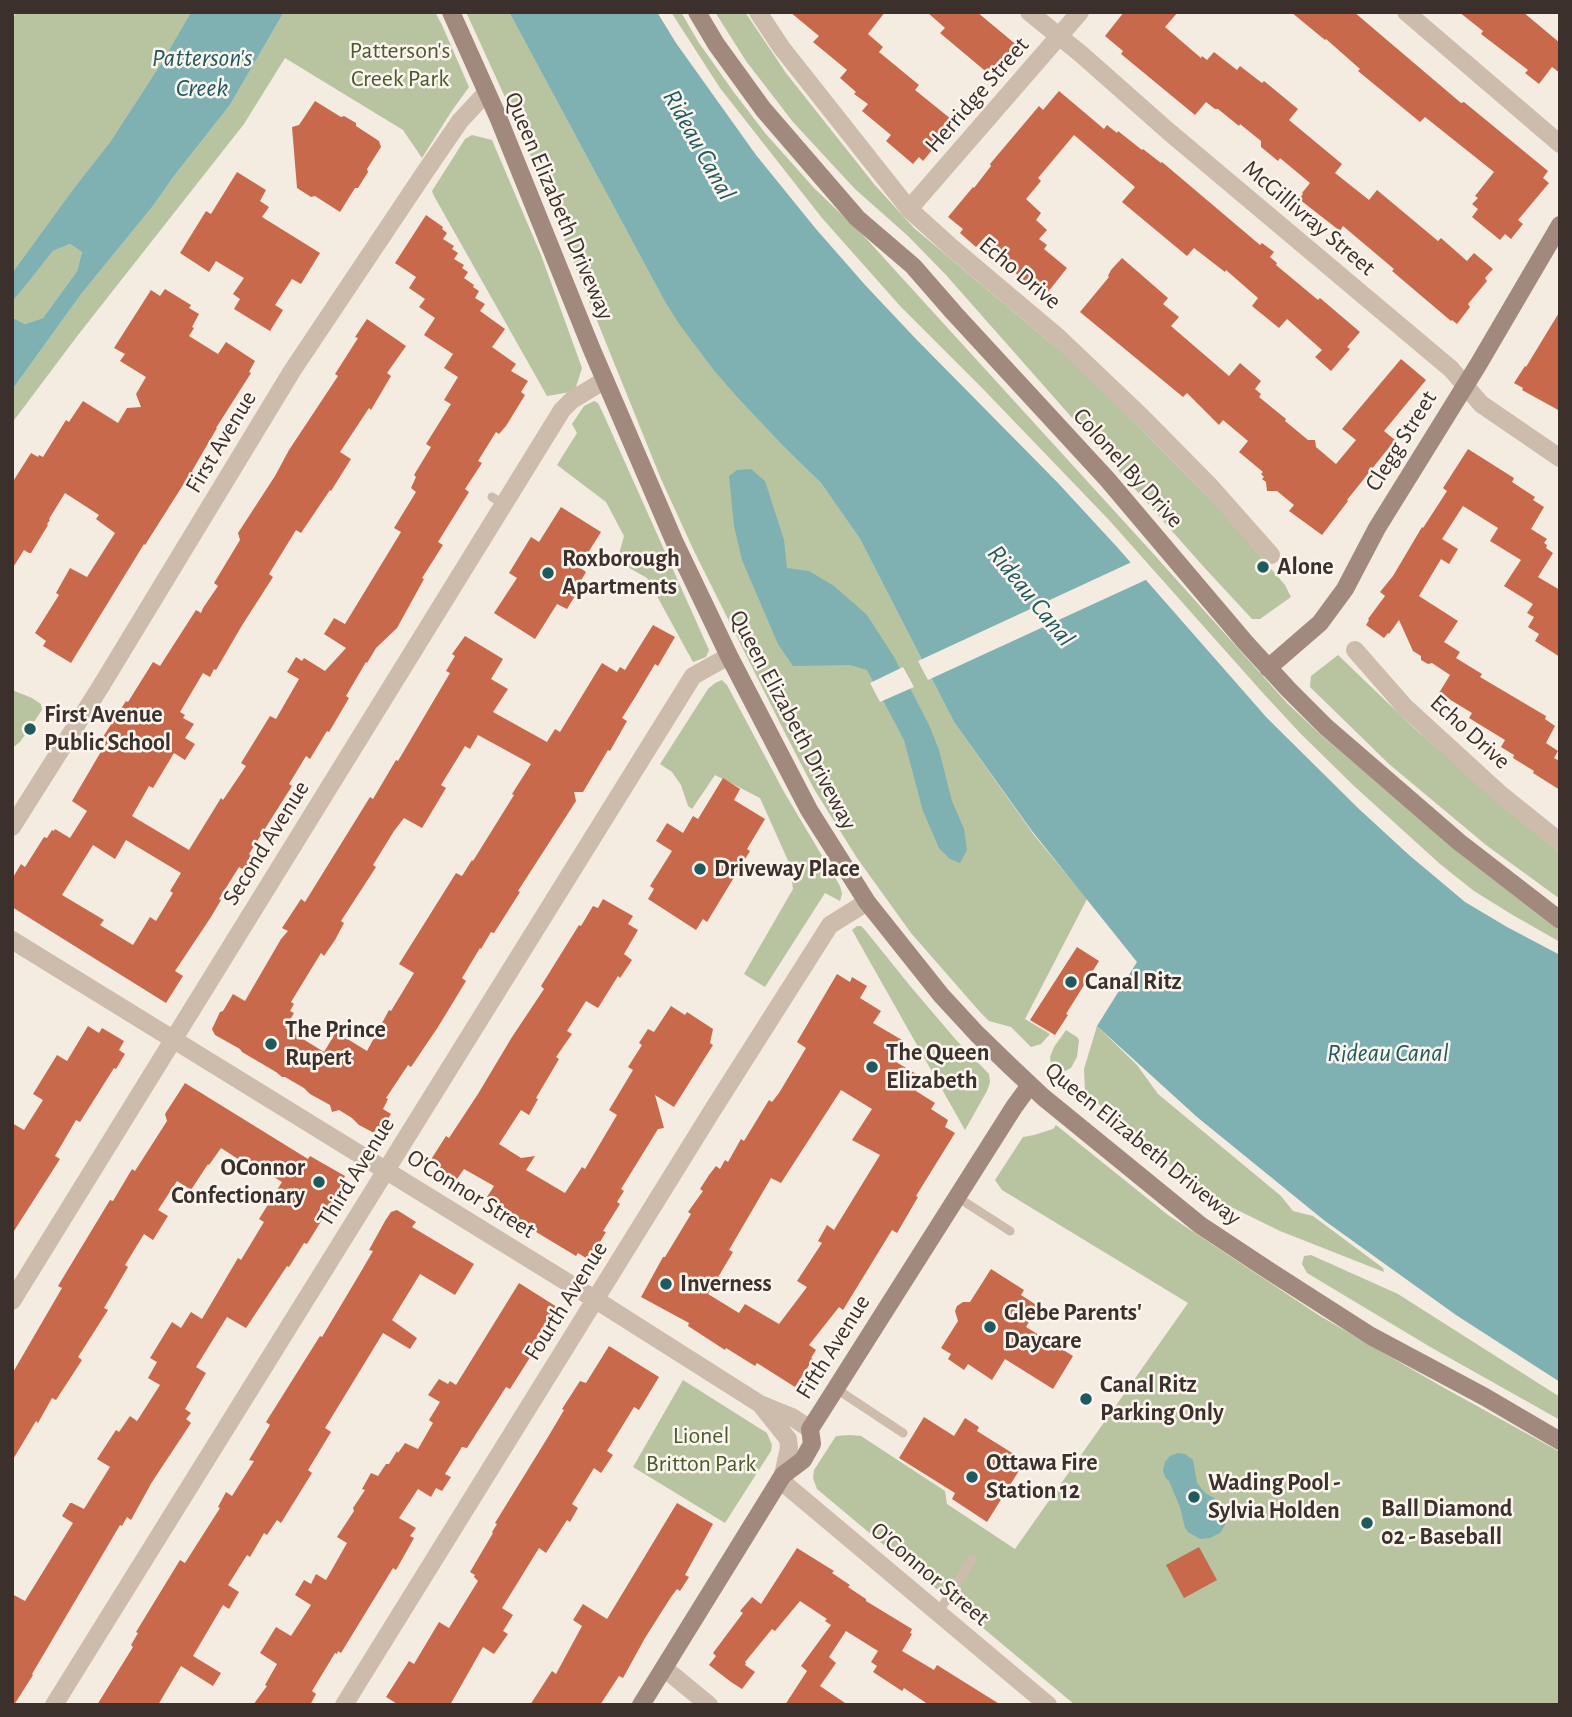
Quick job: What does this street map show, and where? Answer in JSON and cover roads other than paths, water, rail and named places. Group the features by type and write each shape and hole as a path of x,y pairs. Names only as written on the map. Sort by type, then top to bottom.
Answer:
{"main road":[{"name":"Queen Elizabeth Driveway","path":"451,12 676,543 729,656 808,810 867,902 941,995 1030,1085 1210,1232 1369,1335 1560,1441"},
{"name":"Colonel By Drive","path":"697,12 716,44 763,109 823,178 858,218 913,267 1107,479 1268,668 1326,727 1458,842 1560,920"},
{"name":"Clegg Street","path":"1268,668 1320,623 1345,589 1377,528 1478,365 1560,225"},
{"name":"Fifth Avenue","path":"641,1705 782,1478 803,1460 812,1444 810,1429 1030,1085"}],"street":[{"name":"Echo Drive","path":"758,12 781,47 909,209 1059,338 1142,416 1209,485 1271,555"},
{"name":"McGillivray Street","path":"1029,12 1451,369 1481,404 1560,458"},
{"name":"Herridge Street","path":"909,209 1080,12"},
{"path":"1406,12 1560,144"},
{"name":"First Avenue","path":"12,827 101,687 292,371 460,121 486,93"},
{"name":"Second Avenue","path":"12,1301 173,1040 498,500 562,410 572,400 605,380"},
{"name":"Echo Drive","path":"1355,650 1405,707 1499,793 1560,842"},
{"name":"Third Avenue","path":"54,1705 693,676 729,656"},
{"name":"Fourth Avenue","path":"344,1705 830,925 867,902"},
{"name":"O'Connor Street","path":"12,940 761,1404 792,1417 810,1429"},
{"name":"O'Connor Street","path":"761,1404 788,1439 789,1448 782,1478 1048,1705"},
{"path":"664,1668 709,1705"}],"lane":[{"path":"957,1197 1010,1231"},
{"path":"835,1388 903,1433"},
{"path":"938,1613 972,1559"}],"water":[{"name":"Patterson's Creek","path":"191,12 284,12 230,105 82,293 12,390 12,313 13,318 25,324 43,318 77,271 82,252 70,244 53,251 12,302 12,273 110,142"},
{"name":"Rideau Canal","path":"509,12 657,12 756,155 816,229 915,338 1058,483 1267,718 1359,809 1465,902 1560,955 1560,1382 1456,1315 1325,1221 1197,1117 1097,1026 1137,962 1032,831 954,722 860,539 821,483 739,399 680,325 665,302"},
{"path":"751,469 765,481 784,540 787,568 809,571 834,586 867,615 894,657 939,750 952,801 964,829 967,850 960,863 950,859 939,848 923,811 904,740 867,670 850,665 793,666 778,644 742,560 734,526 729,476 737,470"},
{"name":"Wading Pool - Sylvia Holden","path":"1178,1453 1193,1460 1197,1483 1224,1508 1224,1527 1220,1533 1210,1538 1200,1539 1185,1528 1180,1507 1165,1477 1165,1462"}],"place":[{"name":"Alone","path":"1263,567"},
{"name":"Roxborough Apartments","path":"548,573"},
{"name":"First Avenue Public School","path":"30,729"},
{"name":"Driveway Place","path":"700,869"},
{"name":"Canal Ritz","path":"1071,982"},
{"name":"The Prince Rupert","path":"271,1044"},
{"name":"The Queen Elizabeth","path":"872,1067"},
{"name":"OConnor Confectionary","path":"319,1182"},
{"name":"Inverness","path":"666,1284"},
{"name":"Glebe Parents' Daycare","path":"990,1327"},
{"name":"Canal Ritz Parking Only","path":"1086,1399"},
{"name":"Ottawa Fire Station 12","path":"972,1477"},
{"name":"Wading Pool - Sylvia Holden","path":"1194,1497"},
{"name":"Ball Diamond 02 - Baseball","path":"1367,1523"}],"park label":[{"name":"Patterson's Creek Park","path":"400,65"},
{"name":"Lionel Britton Park","path":"701,1450"}]}
